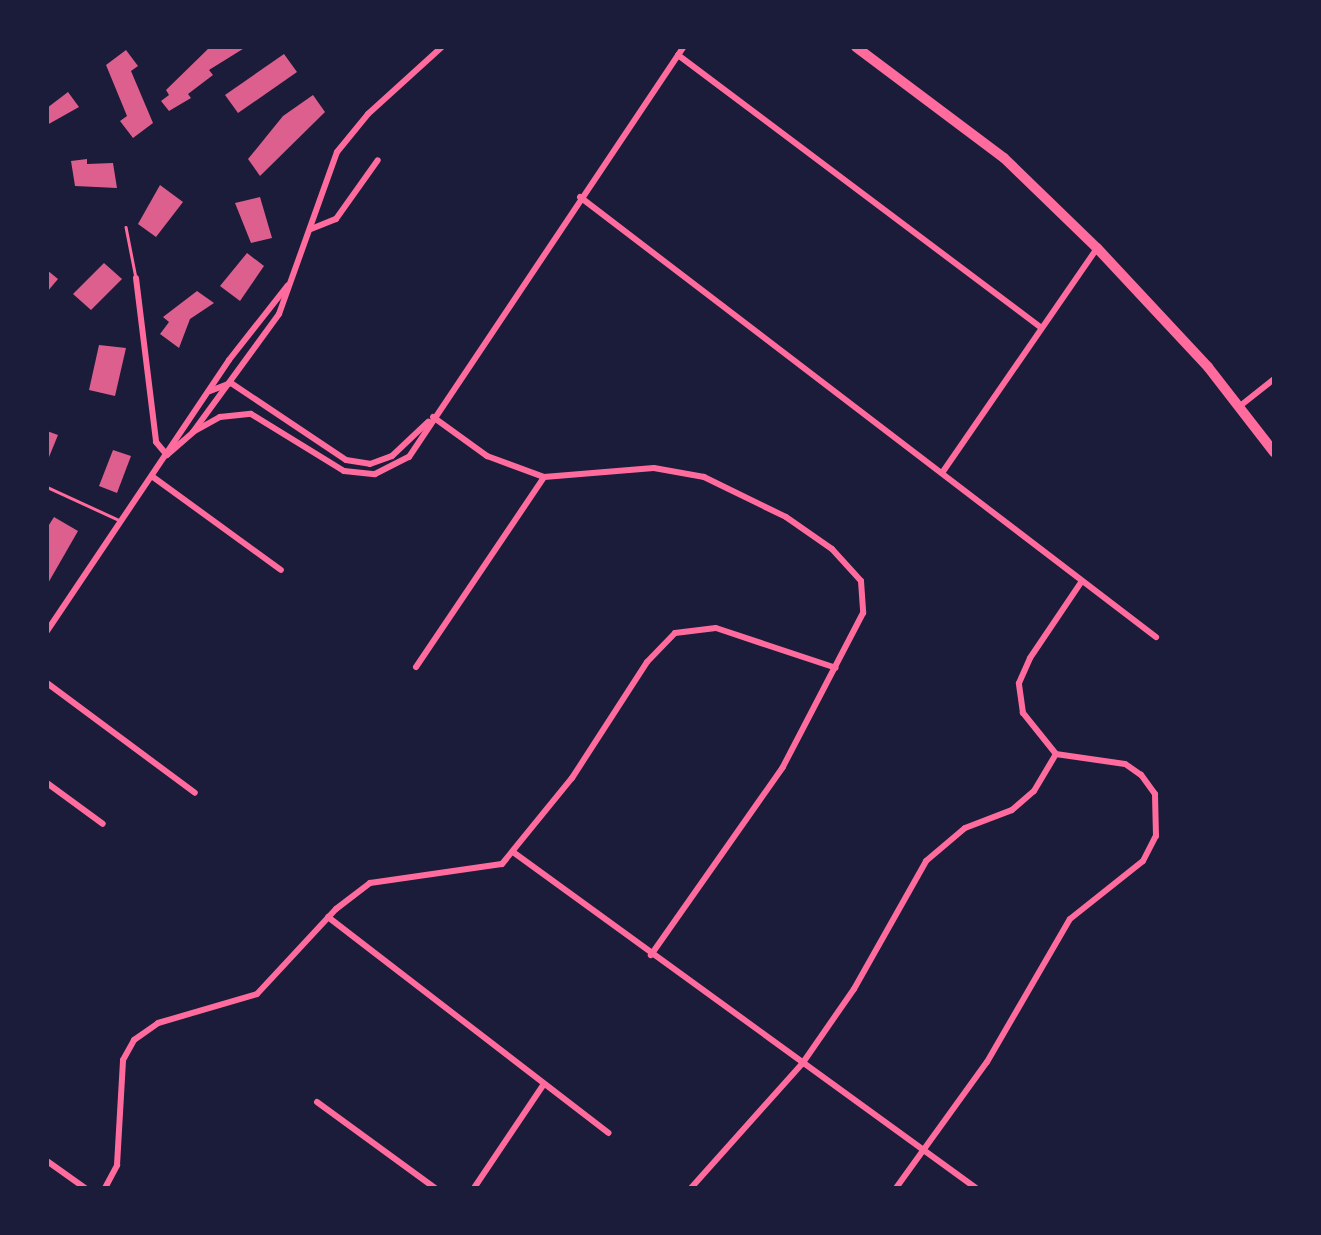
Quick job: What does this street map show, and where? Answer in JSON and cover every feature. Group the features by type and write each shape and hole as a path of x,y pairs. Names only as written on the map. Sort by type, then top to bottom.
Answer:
{"highway":[{"path":"856,47 1004,158 1097,248 1240,406 1274,452"}],"street":[{"path":"167,455 193,432 279,314 337,152 368,114 442,47"},
{"path":"193,432 220,417 251,414 327,463 359,475 409,457 580,197 683,47"},
{"path":"678,55 1041,328"},
{"path":"311,229 336,219 378,160"},
{"path":"580,197 1156,637"},
{"path":"942,474 1097,248"},
{"path":"136,278 156,442 167,455"},
{"path":"47,631 153,477 204,397 293,278"},
{"path":"1240,406 1274,379"},
{"path":"231,383 346,460 370,464 392,456 433,417"},
{"path":"204,397 231,383"},
{"path":"433,417 486,456 544,477 681,470 786,517 832,549 861,581 863,614 836,668 742,830 651,955"},
{"path":"153,477 281,570"},
{"path":"416,667 544,477"},
{"path":"896,1188 987,1062 1070,919 1143,860 1156,836 1155,794 1141,775 1125,764 1056,754 1023,713 1020,683 1082,581"},
{"path":"105,1188 117,1165 123,1060 134,1040 158,1023 257,994 328,917 370,883 492,868 513,852 572,778 647,663 675,633 716,628 836,668"},
{"path":"47,682 195,793"},
{"path":"691,1188 803,1064 926,860 965,828 1012,810 1034,791 1056,754"},
{"path":"47,783 103,824"},
{"path":"513,852 651,955 976,1188"},
{"path":"328,917 608,1133"},
{"path":"474,1188 544,1084"},
{"path":"317,1102 435,1188"},
{"path":"47,1161 85,1188"}],"lane":[{"path":"125,227 136,278"},
{"path":"47,488 122,522"}],"building":[{"path":"210,47 246,47 209,70 213,75 188,94 191,98 169,111 161,101 169,95 166,90"},
{"path":"126,50 138,66 131,71 153,123 133,138 120,121 127,116 106,65"},
{"path":"284,54 297,72 238,113 225,95"},
{"path":"68,92 79,107 47,125 47,108"},
{"path":"313,95 325,112 260,176 248,159 283,116"},
{"path":"87,159 87,164 113,163 117,188 75,186 71,161"},
{"path":"160,185 183,202 156,237 138,224"},
{"path":"260,197 272,238 251,243 235,203"},
{"path":"247,253 264,266 240,301 220,286"},
{"path":"104,263 122,279 91,310 73,294"},
{"path":"47,270 58,279 47,292"},
{"path":"197,291 214,303 190,319 179,348 160,334 169,322 163,317"},
{"path":"99,345 126,348 115,396 89,390"},
{"path":"47,431 58,435 47,462"},
{"path":"113,450 131,456 117,493 99,486"},
{"path":"54,517 78,531 47,585 47,528"}]}
